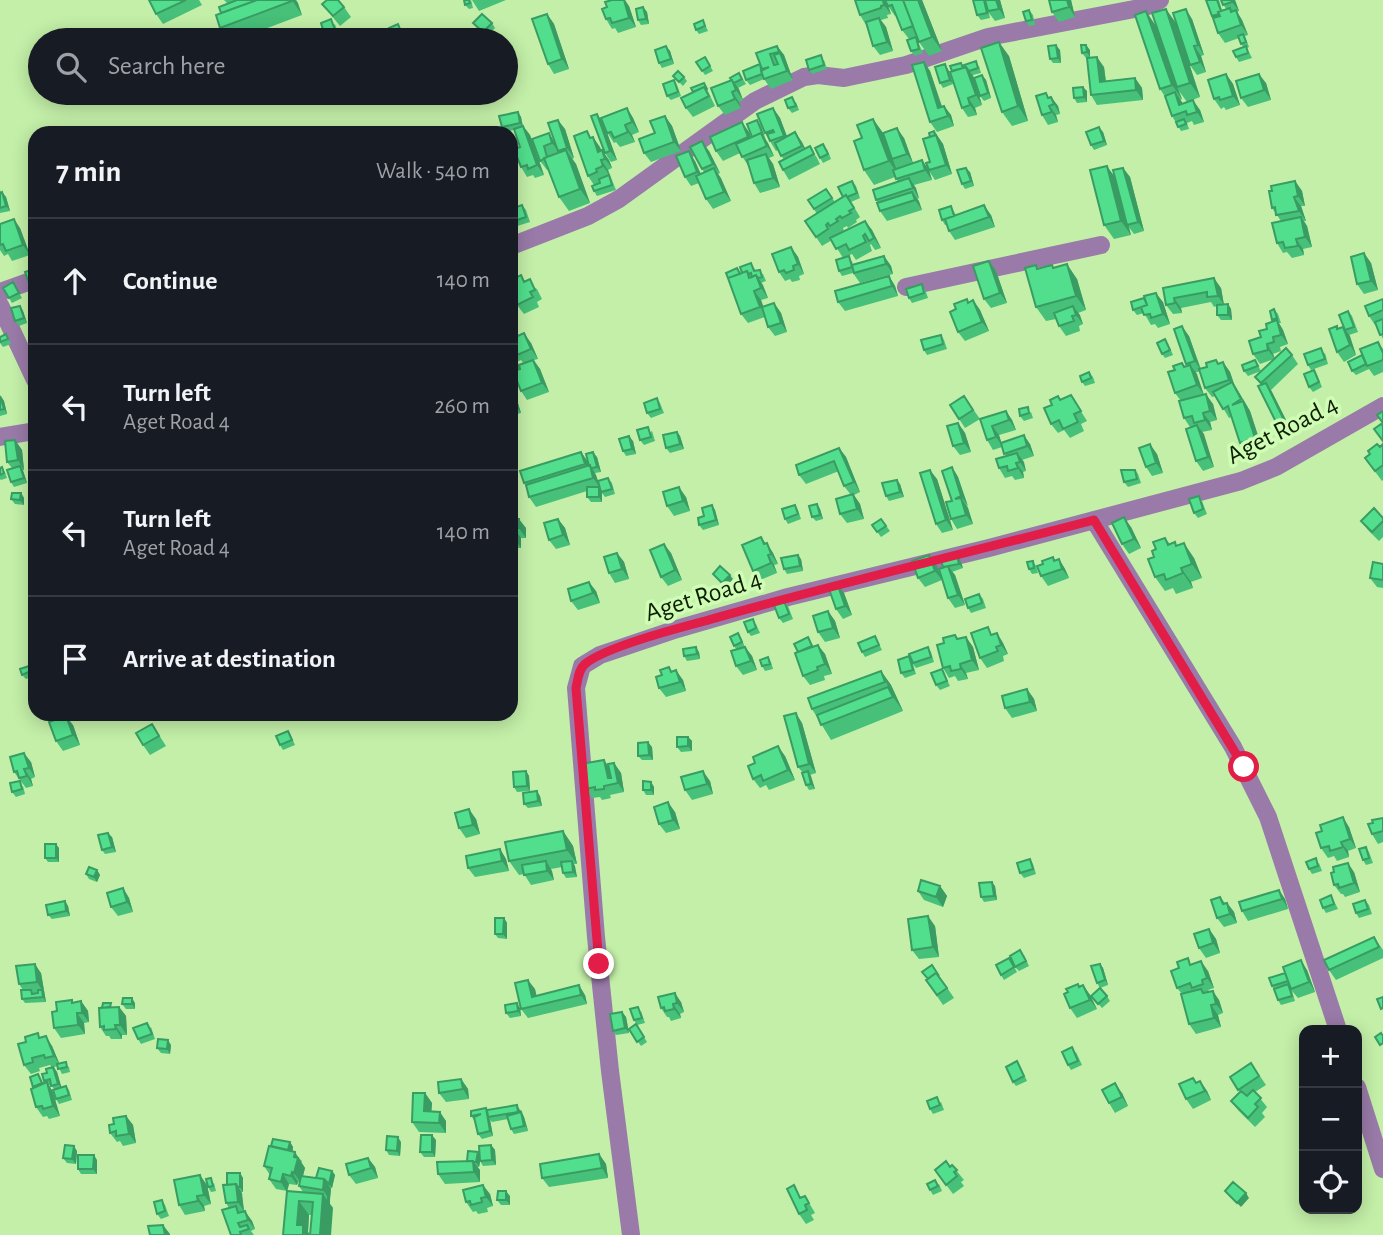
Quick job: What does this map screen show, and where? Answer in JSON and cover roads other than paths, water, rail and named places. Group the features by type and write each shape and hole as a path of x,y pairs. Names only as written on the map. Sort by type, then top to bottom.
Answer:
{"street":[{"path":"518,243 588,216 620,199 755,101 804,77 818,75 844,78 906,65 988,37 1145,7 1160,0"},
{"path":"906,288 1101,245"},
{"path":"0,292 28,282"},
{"path":"0,305 28,365"},
{"name":"Aget Road 4","path":"631,1235 596,937 576,688 582,666 600,655 677,629 788,597 1241,481 1276,467 1383,406"},
{"path":"0,437 28,432"},
{"path":"1094,520 1255,787 1268,817 1336,1025"},
{"path":"1357,1088 1383,1169"}]}
